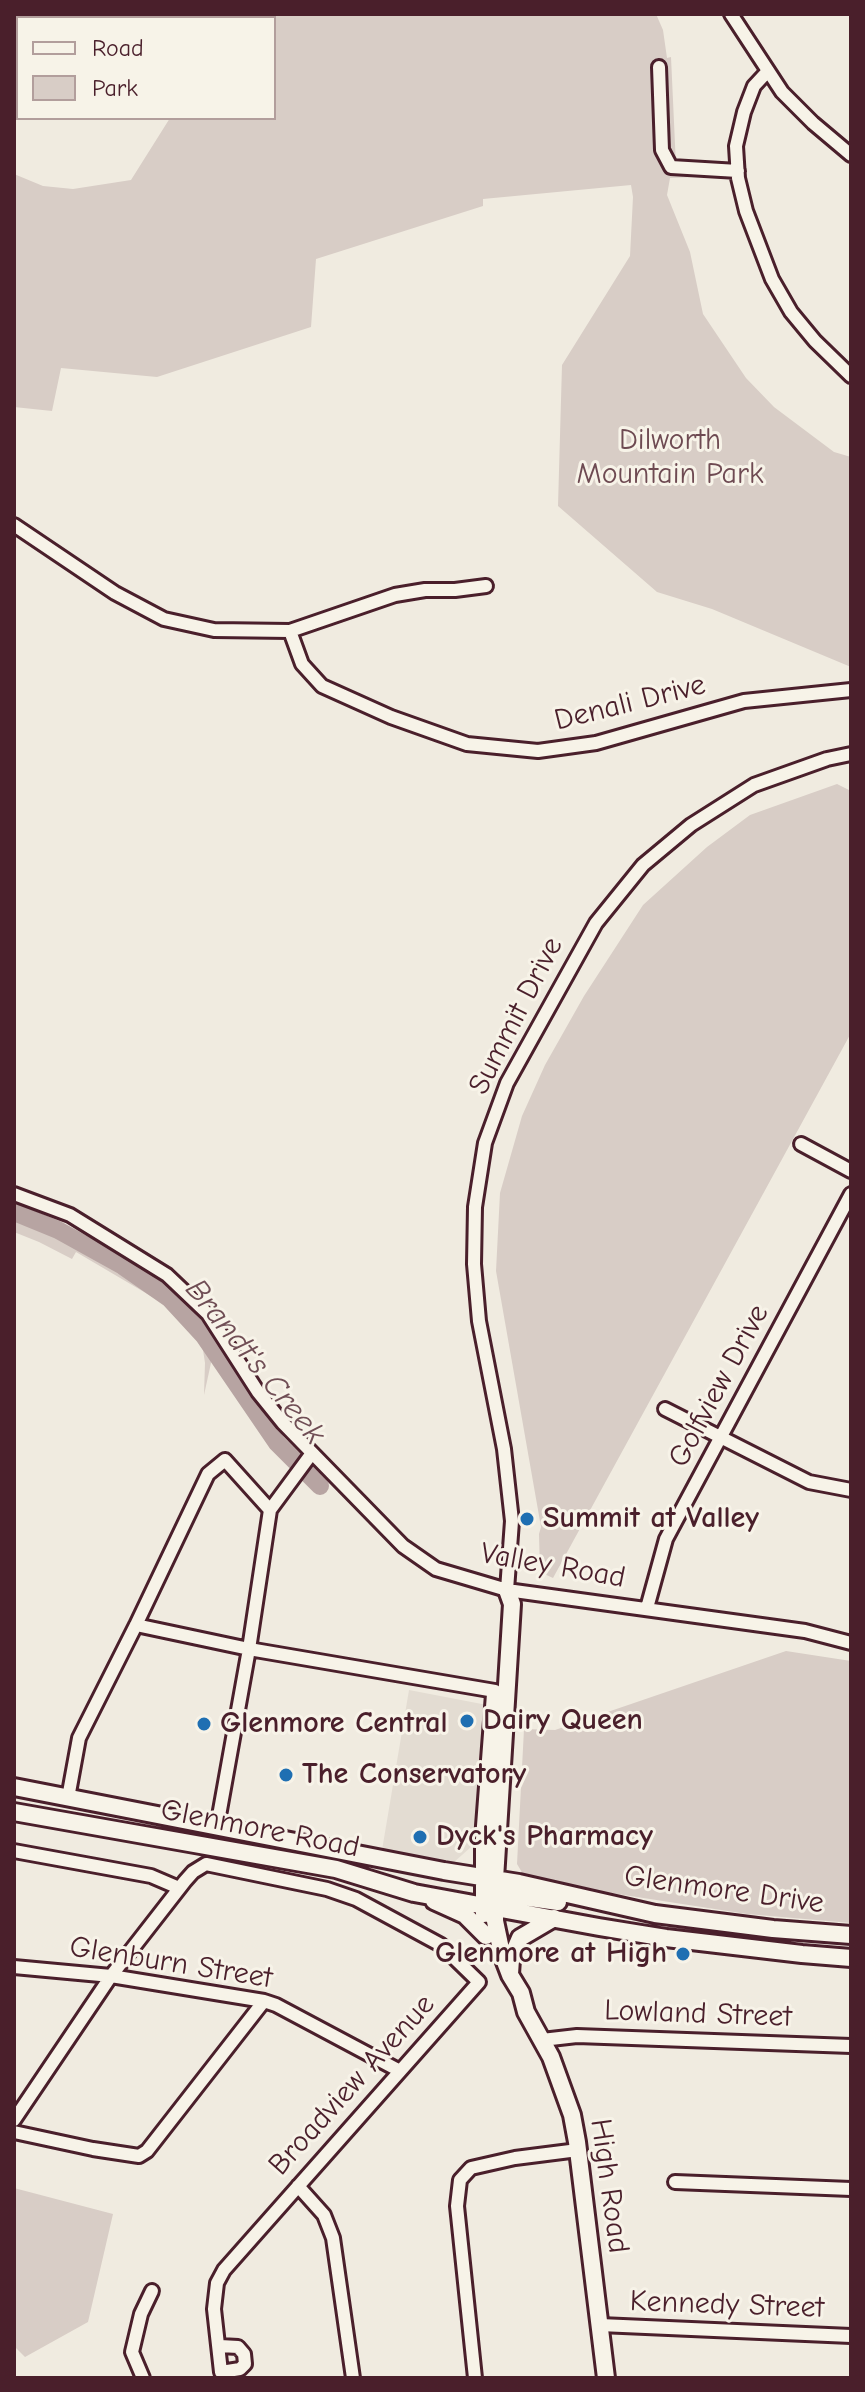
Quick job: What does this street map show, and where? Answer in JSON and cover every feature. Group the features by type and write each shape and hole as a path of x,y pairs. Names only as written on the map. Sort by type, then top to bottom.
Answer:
{"main road":[{"name":"Summit Drive","path":"489,1892 495,1691 502,1604 507,1590"},
{"name":"Summit Drive","path":"491,1839 512,1604 507,1590"},
{"name":"Glenmore Road","path":"14,1787 444,1871 489,1892"},
{"path":"14,1804 102,1805"},
{"name":"Glenmore Road","path":"14,1812 336,1869 414,1893 489,1892"},
{"path":"444,1871 463,1866 491,1839 506,1868 519,1883"},
{"path":"336,1869 475,1892 655,1914"},
{"name":"Glenmore Drive","path":"489,1892 519,1883 655,1914 851,1935"},
{"name":"Glenmore Drive","path":"489,1892 554,1918 666,1938 851,1958"},
{"name":"High Road","path":"489,1892 486,1936 501,1981 510,1998 526,2012"},
{"name":"High Road","path":"489,1892 510,1975 564,2088 572,2115 606,2378"},
{"path":"414,1893 465,1915 486,1936"},
{"path":"510,1975 511,1959 520,1938 554,1918"}],"street":[{"path":"731,14 782,92 851,155"},
{"path":"659,67 662,150 671,167 738,171"},
{"path":"767,72 754,86 736,146 746,211 772,279 791,312 851,376"},
{"path":"14,525 115,593 164,619 214,630 290,631 395,595 486,586"},
{"name":"Denali Drive","path":"290,631 302,664 322,686 391,717 467,744 538,751 596,743 744,701 851,690"},
{"name":"Summit Drive","path":"507,1590 512,1521 506,1464 479,1321 474,1264 475,1207 485,1143 507,1083 596,923 643,865 691,825 754,785 827,759 851,754"},
{"path":"801,1144 851,1171"},
{"name":"Valley Road","path":"14,1194 70,1215 167,1275 208,1314 258,1392 283,1423 403,1546 436,1569 507,1590 805,1631 851,1643"},
{"name":"Golfview Drive","path":"647,1608 666,1539 851,1194"},
{"path":"665,1409 809,1482 851,1490"},
{"path":"217,1827 270,1510 312,1453"},
{"path":"68,1798 79,1738 208,1474 225,1460 270,1510"},
{"path":"136,1625 249,1649 495,1691"},
{"path":"14,1851 151,1876 182,1885 111,1976 14,2120"},
{"name":"Broadview Avenue","path":"182,1885 193,1872 206,1864 327,1889 356,1899 441,1945 479,1982 224,2270 217,2283 214,2309 221,2375 240,2369 245,2364 244,2354 238,2347 220,2346"},
{"name":"Glenburn Street","path":"14,1967 111,1976 264,2001 400,2071"},
{"path":"14,2132 139,2156 147,2151 264,2001"},
{"name":"Lowland Street","path":"542,2040 577,2036 851,2046"},
{"path":"475,2378 457,2206 460,2180 471,2168 515,2158 578,2150"},
{"path":"675,2182 851,2189"},
{"path":"298,2186 324,2215 333,2238 353,2378"},
{"path":"143,2378 132,2352 141,2314 152,2291"},
{"name":"Kennedy Street","path":"600,2325 851,2336"}],"shaded area":[{"path":"409,1690 487,1705 479,1837 444,1871 382,1850"}],"green space":[{"name":"Dilworth Mountain Park","path":"656,14 663,30 667,58 671,57 676,166 693,177 670,178 667,195 690,252 703,314 746,378 774,407 834,452 851,457 851,667 712,609 657,592 558,506 562,365 630,256 631,185 483,199 483,206 316,259 311,327 157,377 61,368 52,411 14,407 14,174 43,186 73,189 131,180 169,120 276,120 276,16 184,16"},
{"path":"837,784 851,791 851,1033 553,1578 540,1572 541,1527 496,1271 500,1193 522,1116 545,1065 584,996 643,905 707,847 750,815"},
{"path":"14,1206 43,1215 78,1233 162,1286 192,1311 216,1340 204,1395 203,1350 178,1315 76,1252 72,1259 14,1232"},
{"path":"786,1651 851,1661 851,1923 747,1914 598,1891 523,1874 517,1864 524,1729 555,1730"},
{"path":"14,2188 113,2214 88,2322 25,2357 14,2346"}],"waterway":[{"name":"Brandt's Creek","path":"14,1212 58,1230 123,1266 169,1298 204,1336 277,1443 320,1486"}],"place":[{"name":"Summit at Valley","path":"527,1519"},
{"name":"Dairy Queen","path":"467,1721"},
{"name":"Glenmore Central","path":"204,1724"},
{"name":"The Conservatory","path":"286,1775"},
{"name":"Dyck's Pharmacy","path":"420,1837"},
{"name":"Glenmore at High","path":"683,1954"}]}
